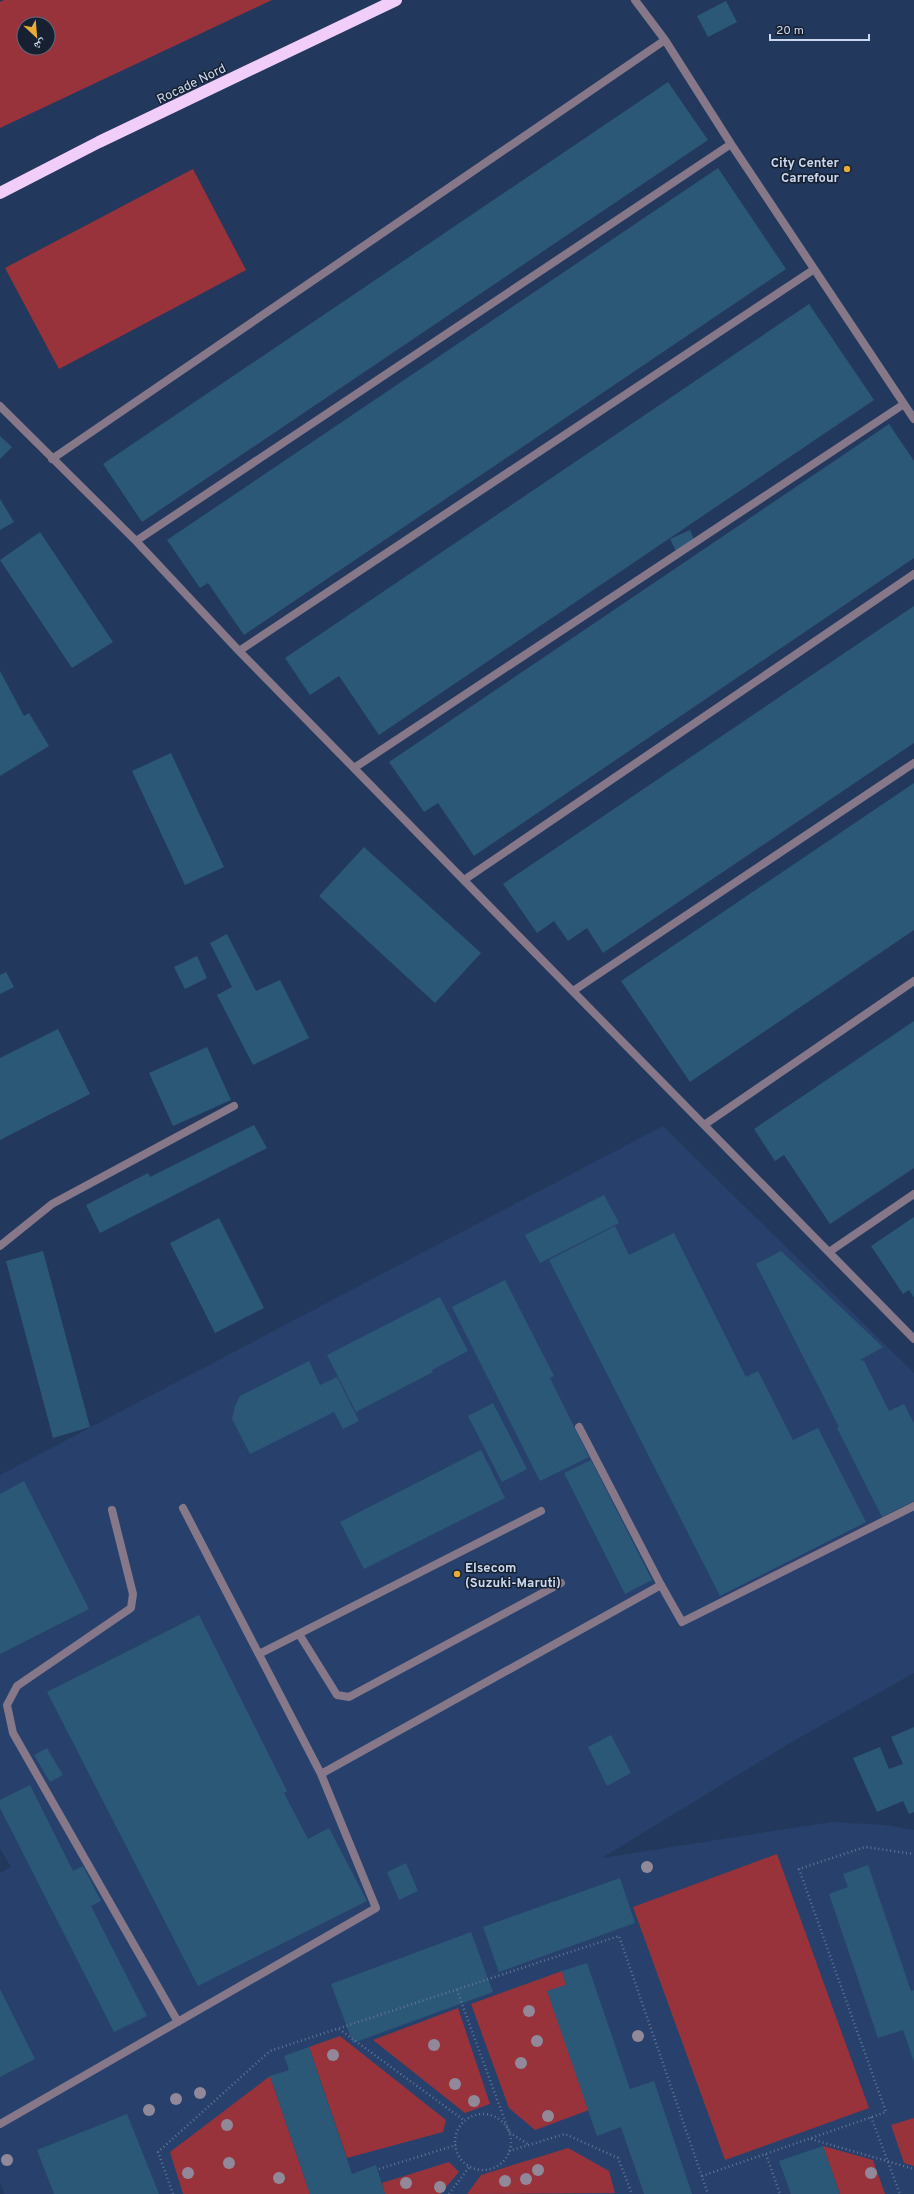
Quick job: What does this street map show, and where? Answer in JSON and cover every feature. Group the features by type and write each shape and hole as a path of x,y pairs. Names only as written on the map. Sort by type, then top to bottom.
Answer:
{"highway":[{"name":"Rocade Nord","path":"0,193 99,142 396,0"}],"street":[{"path":"635,0 665,40 813,270 914,419"},
{"path":"52,459 665,40"},
{"path":"136,541 731,144"},
{"path":"239,651 813,270"},
{"path":"354,768 904,404"},
{"path":"0,406 136,541 239,651 914,1339"},
{"path":"464,880 914,574"},
{"path":"573,991 914,764"},
{"path":"704,1125 914,981"},
{"path":"0,1246 52,1204 234,1106"},
{"path":"828,1252 914,1194"},
{"path":"579,1427 661,1585 682,1622 914,1506"},
{"path":"0,2124 376,1908 321,1774 183,1508"},
{"path":"112,1510 133,1594 131,1608 17,1686 7,1705 13,1734 178,2022"},
{"path":"259,1654 541,1511"},
{"path":"299,1634 337,1695 349,1697 560,1584"},
{"path":"321,1774 661,1585"}],"path":[{"path":"702,2176 886,2112 799,1870 864,1847 914,1854"},
{"path":"173,2194 158,2152 270,2052 620,1936 708,2194"},
{"path":"457,1990 509,2132 511,2142 505,2159 489,2169 479,2169 470,2166 463,2161 456,2145 456,2137 465,2121 476,2115 490,2115 501,2121 509,2132 529,2145"},
{"path":"339,2029 465,2121"},
{"path":"871,2117 900,2194"},
{"path":"509,2151 565,2134 618,2158 632,2194"},
{"path":"810,2138 914,2169"},
{"path":"379,2169 456,2145"},
{"path":"766,2154 780,2194"},
{"path":"449,2194 470,2166"}],"shaded area":[{"path":"4,0 272,0 0,128 0,2"},
{"path":"193,169 246,270 59,369 5,268"},
{"name":"Elsecom (Suzuki-Maruti)","path":"663,1126 914,1373 914,1673 790,1743 602,1858 831,1822 886,1825 914,1830 914,2194 4,2194 0,2183 0,1873 11,1867 0,1849 0,1475"},
{"path":"777,1854 869,2108 725,2160 633,1907"},
{"path":"562,1971 566,1985 548,1991 589,2110 535,2130 509,2108 471,2004"},
{"path":"458,2008 490,2104 465,2113 373,2040"},
{"path":"340,2036 446,2120 443,2132 347,2158 309,2047"},
{"path":"270,2076 310,2194 183,2194 170,2152"},
{"path":"914,2118 914,2166 904,2163 891,2125"},
{"path":"823,2146 873,2160 885,2194 840,2194"},
{"path":"568,2148 609,2171 615,2193 467,2194 481,2175"},
{"path":"449,2162 459,2172 440,2194 385,2194 382,2183"}],"building":[{"path":"726,1 737,22 708,37 697,16"},
{"path":"668,82 708,140 142,522 103,464"},
{"path":"718,168 786,269 244,635 208,583 200,588 167,540"},
{"path":"809,304 874,400 379,735 339,676 310,695 285,658"},
{"path":"889,424 914,461 914,558 474,856 438,803 424,812 389,762"},
{"path":"0,436 12,447 0,459"},
{"path":"0,499 14,522 0,530"},
{"path":"690,530 695,542 676,551 670,539"},
{"path":"40,532 113,642 72,668 0,560"},
{"path":"914,606 914,743 603,953 587,928 568,941 554,921 537,933 503,884"},
{"path":"0,671 24,716 29,713 49,746 0,776"},
{"path":"171,753 224,867 185,885 132,771"},
{"path":"914,783 914,930 690,1082 621,981"},
{"path":"364,847 481,953 435,1003 319,896"},
{"path":"227,934 256,991 280,980 309,1038 253,1065 217,995 232,987 210,943"},
{"path":"197,956 207,978 185,989 174,967"},
{"path":"6,972 14,987 0,994 0,975"},
{"path":"914,1021 914,1168 830,1224 784,1155 775,1161 754,1129"},
{"path":"58,1029 90,1094 0,1140 0,1058"},
{"path":"207,1047 231,1100 173,1126 149,1073"},
{"path":"254,1125 267,1148 100,1233 86,1205 148,1173 150,1177"},
{"path":"604,1195 619,1223 540,1263 525,1235"},
{"path":"914,1217 914,1298 909,1290 903,1294 871,1246"},
{"path":"219,1218 264,1308 215,1333 170,1243"},
{"path":"615,1226 629,1255 674,1233 746,1377 758,1371 793,1440 818,1428 866,1522 720,1596 549,1260"},
{"path":"43,1251 90,1427 53,1438 6,1261"},
{"path":"781,1251 883,1347 860,1360 864,1361 889,1411 904,1404 914,1423 914,1501 882,1517 837,1428 839,1427 756,1264"},
{"path":"505,1280 554,1376 550,1378 589,1457 540,1481 452,1307"},
{"path":"440,1297 468,1351 432,1370 433,1372 356,1412 327,1355"},
{"path":"309,1361 320,1385 337,1377 359,1421 343,1429 334,1412 250,1454 232,1419 235,1406 240,1396"},
{"path":"493,1403 527,1469 502,1482 468,1416"},
{"path":"481,1450 505,1498 364,1569 340,1522"},
{"path":"591,1460 652,1580 625,1594 564,1473"},
{"path":"24,1481 89,1609 0,1654 0,1494"},
{"path":"199,1615 287,1791 284,1793 308,1839 329,1828 367,1901 198,1986 47,1692"},
{"path":"914,1727 914,1812 909,1814 903,1801 877,1812 853,1758 880,1747 889,1769 903,1764 891,1737"},
{"path":"611,1735 631,1773 607,1786 588,1747"},
{"path":"47,1748 63,1775 50,1782 34,1755"},
{"path":"30,1785 73,1871 83,1866 101,1901 91,1906 147,2016 114,2032 0,1808 0,1800"},
{"path":"406,1863 418,1891 399,1900 387,1872"},
{"path":"868,1865 911,1991 914,1990 914,2062 903,2030 878,2038 829,1894 848,1887 843,1874"},
{"path":"620,1878 635,1923 499,1972 483,1927"},
{"path":"471,1932 493,1992 353,2043 331,1984"},
{"path":"587,1963 630,2089 654,2081 692,2194 644,2194 621,2127 597,2136 547,1991 566,1985 562,1971"},
{"path":"0,1989 35,2059 0,2077"},
{"path":"309,2047 352,2174 376,2165 385,2194 310,2194 270,2076 289,2070 284,2056"},
{"path":"127,2114 159,2194 54,2194 37,2150"},
{"path":"823,2146 840,2194 791,2194 779,2161"}],"place":[{"name":"City Center Carrefour","path":"847,169"},
{"name":"Elsecom (Suzuki-Maruti)","path":"457,1574"}]}
